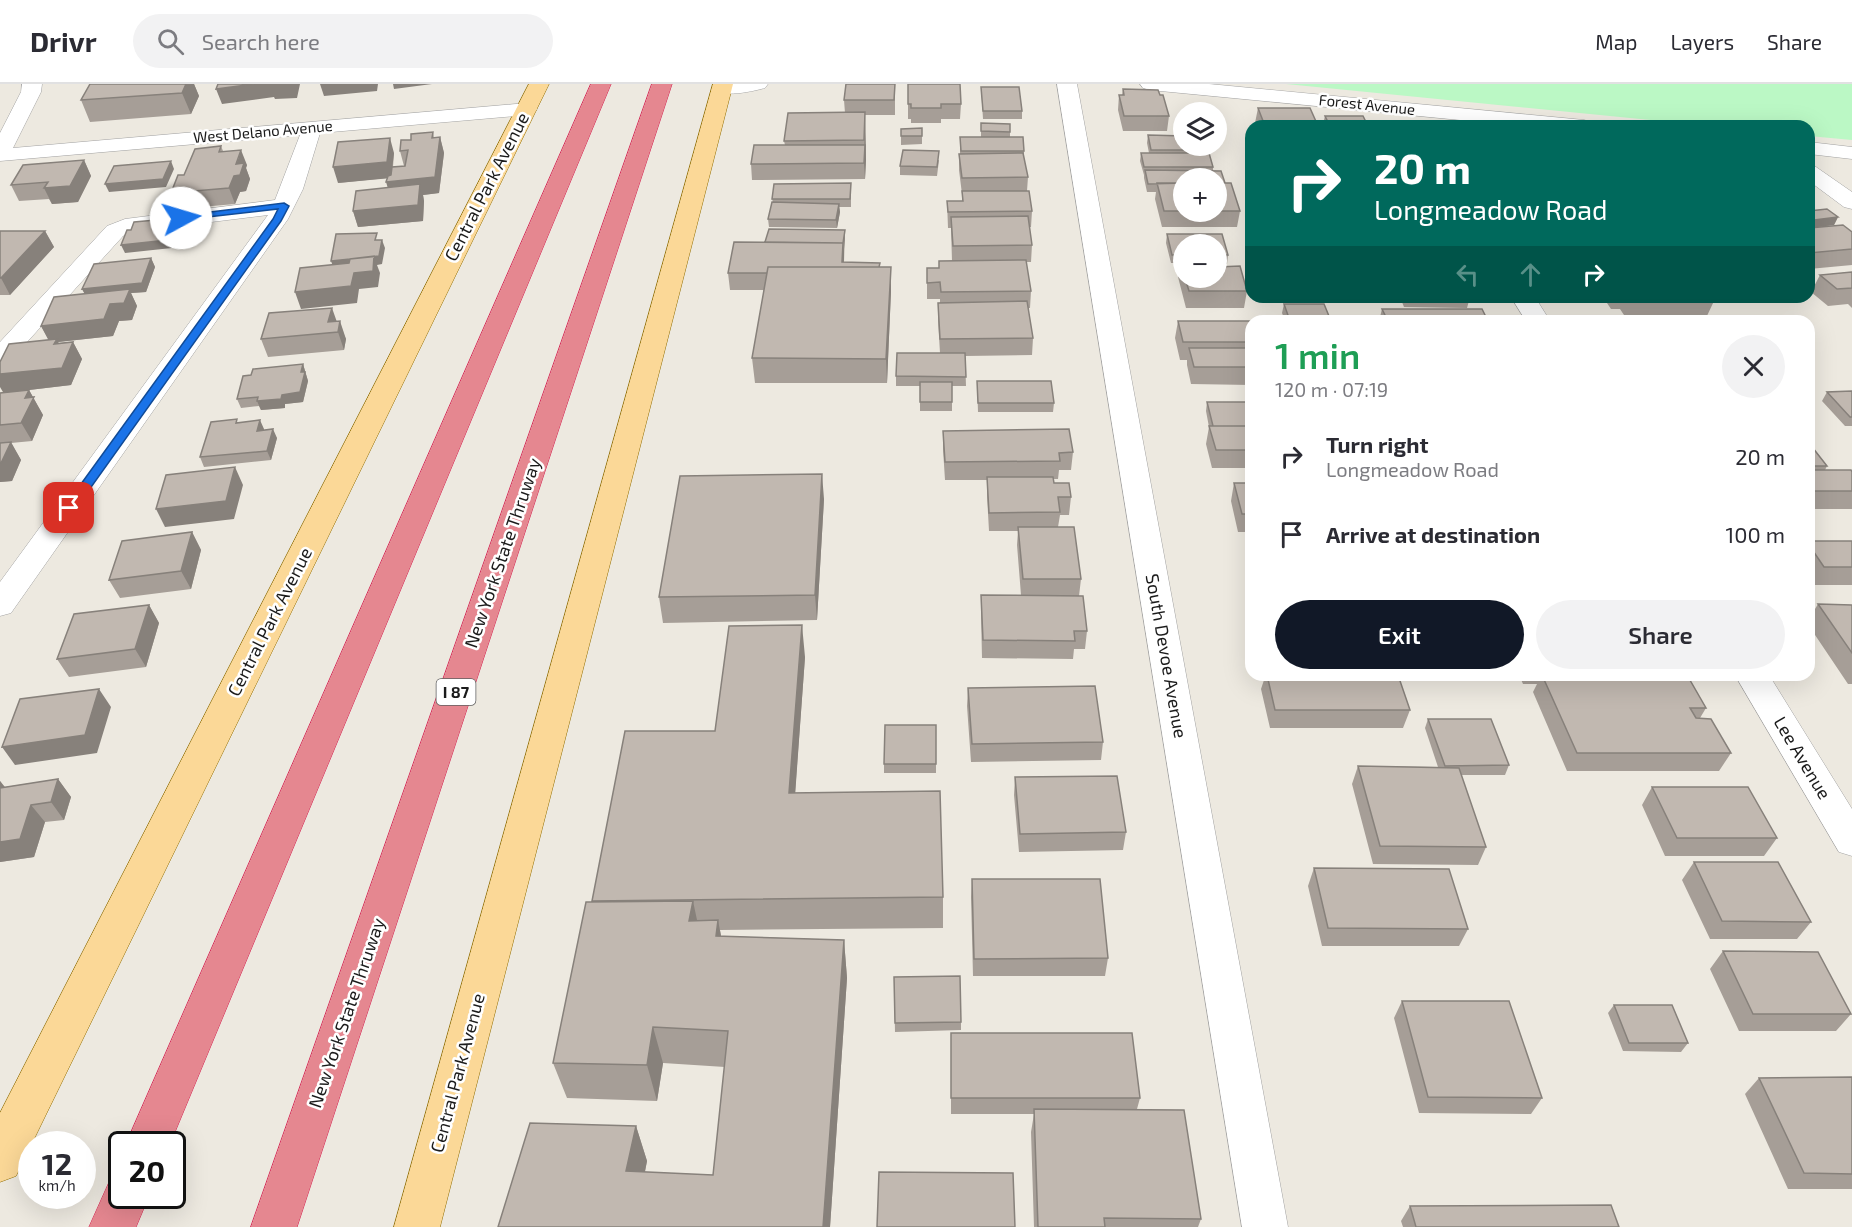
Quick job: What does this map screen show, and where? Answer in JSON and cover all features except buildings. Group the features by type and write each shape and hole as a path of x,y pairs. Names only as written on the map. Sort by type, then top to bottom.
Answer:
{"highway":[{"path":"154,1131 601,84"},
{"name":"New York State Thruway","path":"274,1227 662,84"},
{"path":"112,1227 120,1209"}],"main road":[{"name":"Central Park Avenue","path":"417,1227 723,86"},
{"name":"Central Park Avenue","path":"0,1160 533,97"}],"street":[{"path":"0,154 31,92 32,84"},
{"path":"723,86 758,84"},
{"name":"South Devoe Avenue","path":"1066,84 1265,1227"},
{"name":"Forest Avenue","path":"1150,84 1415,118 1457,120"},
{"name":"West Delano Avenue","path":"0,154 312,128 533,97"},
{"path":"0,605 277,219 292,189 312,128"},
{"path":"1815,149 1852,153"},
{"path":"1815,175 1852,202"},
{"path":"0,357 115,231 137,222 284,206"},
{"name":"Lee Avenue","path":"1756,681 1852,841"}],"green space":[{"path":"1286,84 1852,84 1852,140 1815,137 1815,120 1650,120"}],"route":[{"path":"69,508 277,219 284,206 181,218"}]}
